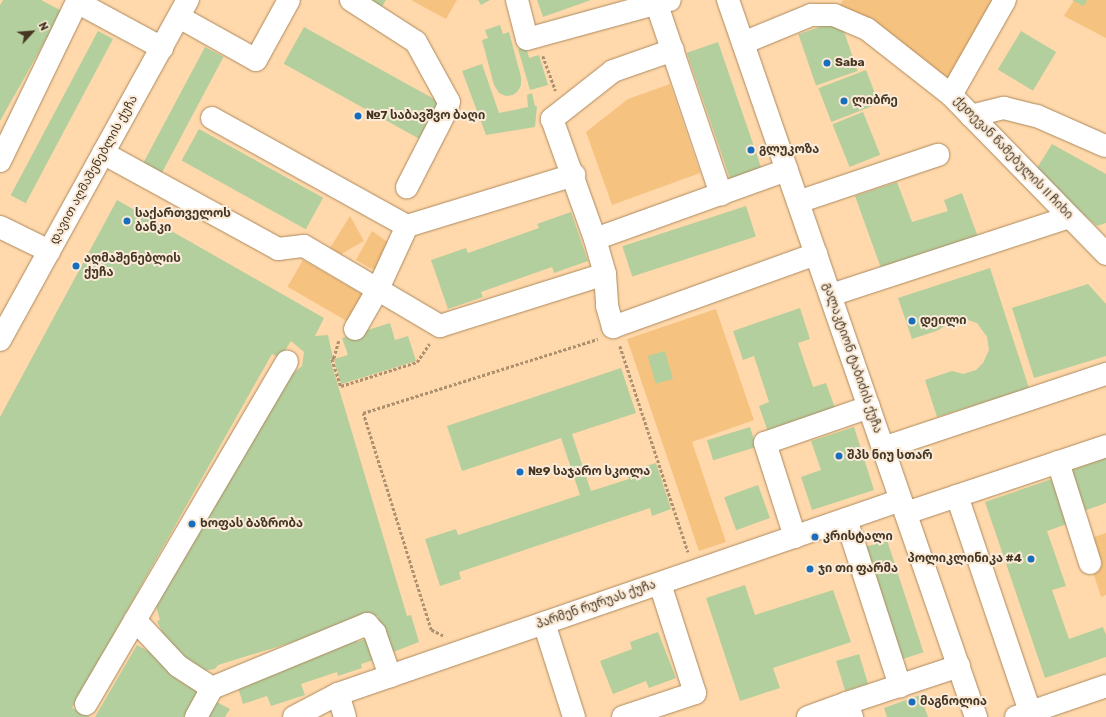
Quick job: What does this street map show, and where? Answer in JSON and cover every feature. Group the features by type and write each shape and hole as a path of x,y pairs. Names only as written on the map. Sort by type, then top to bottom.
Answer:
{"street":[{"path":"184,9 256,60 289,0"},
{"path":"351,0 416,42 449,102 447,109 407,187"},
{"path":"517,0 527,39 664,2 673,50 721,194"},
{"name":"გალაკტიონ ტაბიძის ქუჩა","path":"728,0 976,717"},
{"name":"ქეთევან წამებულის II ჩიხი","path":"1005,0 951,95 1070,217 1104,246"},
{"path":"0,161 78,1 162,48"},
{"name":"დავით აღმაშენებლის ქუჩა","path":"1,335 184,9"},
{"path":"743,43 811,15 834,15 867,29 951,95"},
{"path":"673,50 613,71 552,118 574,175 606,274 607,306 614,330 816,254"},
{"path":"971,116 1004,108 1037,116 1105,146"},
{"path":"212,118 407,226 574,175"},
{"path":"103,153 278,249 304,246 440,326 606,274"},
{"path":"798,202 938,154"},
{"path":"595,239 787,170"},
{"path":"831,295 1070,217"},
{"path":"355,329 378,289 407,226"},
{"path":"0,227 49,251"},
{"path":"86,704 287,362"},
{"path":"883,448 1106,374"},
{"path":"795,537 765,442 869,407"},
{"name":"პარმენ რურუას ქუჩა","path":"294,717 338,694 795,537 846,520 957,496 1106,446"},
{"path":"1058,462 1090,563"},
{"path":"957,496 1023,715 1106,686"},
{"path":"846,520 900,686"},
{"path":"623,717 695,693 660,584"},
{"path":"135,620 178,666 212,688"},
{"path":"544,623 574,717"},
{"path":"196,717 212,688 367,624 375,633 390,676"},
{"path":"808,717 850,710 900,686 959,666"},
{"path":"338,694 345,717"}],"path":[{"path":"527,39 540,47 558,95 552,118"},
{"path":"355,329 340,338 334,358 332,359 341,386 417,362 440,326"},
{"path":"444,637 431,630 363,413 614,330 688,552 681,554"}],"shaded area":[{"path":"411,0 457,0 446,19"},
{"path":"843,0 1005,0 951,95 834,15"},
{"path":"1074,0 1106,0 1106,38 1064,16"},
{"path":"670,84 700,173 612,205 586,132 628,99"},
{"path":"350,216 364,241 341,254 330,248"},
{"path":"372,231 389,243 376,270 356,260"},
{"path":"303,260 365,296 350,323 288,287"},
{"path":"716,309 754,420 692,442 726,542 699,551 627,339"},
{"path":"1106,533 1106,595 1101,597 1083,541"}],"building":[{"path":"3,0 41,0 62,11 0,121 0,5"},
{"path":"368,0 386,0 381,8"},
{"path":"478,0 490,0 481,5"},
{"path":"537,0 591,0 543,17"},
{"path":"1072,0 1087,0 1084,6"},
{"path":"840,20 858,71 816,85 798,34"},
{"path":"500,25 503,34 509,32 521,77 521,85 518,91 513,95 506,96 499,93 494,85 482,40 488,38 485,30"},
{"path":"304,27 442,104 422,140 284,64"},
{"path":"98,31 113,39 26,203 11,195"},
{"path":"1021,31 1056,52 1033,91 998,70"},
{"path":"718,42 762,170 731,180 687,53"},
{"path":"526,46 529,58 539,55 548,85 530,90 518,49"},
{"path":"205,47 224,57 161,175 142,165"},
{"path":"482,64 499,113 528,107 527,95 532,93 535,106 537,106 535,127 486,135 462,71"},
{"path":"866,70 879,104 831,122 818,88"},
{"path":"863,112 880,155 850,167 832,124"},
{"path":"199,129 323,198 306,229 182,160"},
{"path":"1052,144 1106,174 1106,223 1097,226 1037,174 1037,168"},
{"path":"897,182 912,222 948,211 944,200 962,193 979,240 882,271 855,196"},
{"name":"Ხოფას Ბაზრობა","path":"117,200 324,318 315,336 328,335 333,358 330,359 407,616 411,615 419,642 391,653 379,625 378,616 218,665 215,669 194,672 167,643 157,621 160,620 156,606 280,384 302,366 304,352 291,341 280,358 272,354 72,708 90,717 0,717 0,417"},
{"path":"746,206 756,236 632,277 622,246"},
{"path":"571,212 588,261 554,273 552,267 481,292 483,297 448,309 431,260 466,248 468,253 539,228 537,224"},
{"path":"990,268 1029,388 937,417 925,380 952,371 963,374 976,370 983,363 989,350 987,337 977,323 962,318 948,323 939,330 912,339 898,298"},
{"path":"1088,284 1106,304 1106,356 1034,378 1012,308"},
{"path":"800,308 810,339 798,343 813,387 826,383 836,411 769,435 759,406 769,402 754,356 743,360 733,331"},
{"path":"390,323 395,340 408,336 416,361 341,384 334,359 348,355 342,338"},
{"path":"665,351 673,379 656,384 648,356"},
{"path":"621,368 636,413 572,434 591,491 629,479 626,472 656,463 671,509 652,516 650,508 459,572 461,579 440,586 425,539 456,529 458,535 580,495 561,438 462,471 447,426"},
{"path":"750,427 756,447 713,460 707,440"},
{"name":"შპს ნიუ სთარ","path":"854,427 874,490 812,510 801,477 821,470 811,441"},
{"path":"1106,458 1106,503 1084,511 1069,471"},
{"name":"პოლიკლინიკა #4","path":"1052,479 1067,524 1047,531 1066,586 1052,590 1069,639 1103,627 1106,635 1106,657 1045,678 985,502"},
{"path":"758,485 770,518 736,530 724,497"},
{"path":"887,540 923,652 896,661 859,549"},
{"path":"745,585 755,615 833,590 851,642 773,668 780,688 740,701 706,598"},
{"path":"658,632 676,678 649,688 646,681 613,694 600,661 632,649 630,642"},
{"path":"355,636 357,642 372,637 380,658 361,664 362,668 338,676 337,672 301,684 305,695 271,706 267,696 243,704 237,684"},
{"path":"137,645 169,663 177,679 198,692 184,717 95,717"},
{"path":"859,654 868,684 845,691 836,661"},
{"name":"მაგნოლია","path":"920,695 928,717 887,717 884,708"},
{"path":"211,699 230,709 225,717 202,717"}],"place":[{"name":"Saba","path":"827,63"},
{"name":"ლიბრე","path":"844,101"},
{"name":"№7 საბავშვო ბაღი","path":"358,116"},
{"name":"გლუკოზა","path":"751,150"},
{"name":"საქართველოს ბანკი","path":"127,221"},
{"name":"აღმაშენებლის ქუჩა","path":"76,266"},
{"name":"დეილი","path":"912,321"},
{"name":"შპს ნიუ სთარ","path":"839,456"},
{"name":"№9 საჯარო სკოლა","path":"520,472"},
{"name":"Ხოფას Ბაზრობა","path":"192,524"},
{"name":"კრისტალი","path":"815,537"},
{"name":"პოლიკლინიკა #4","path":"1031,559"},
{"name":"ჯი თი ფარმა","path":"810,569"},
{"name":"მაგნოლია","path":"912,702"}]}
